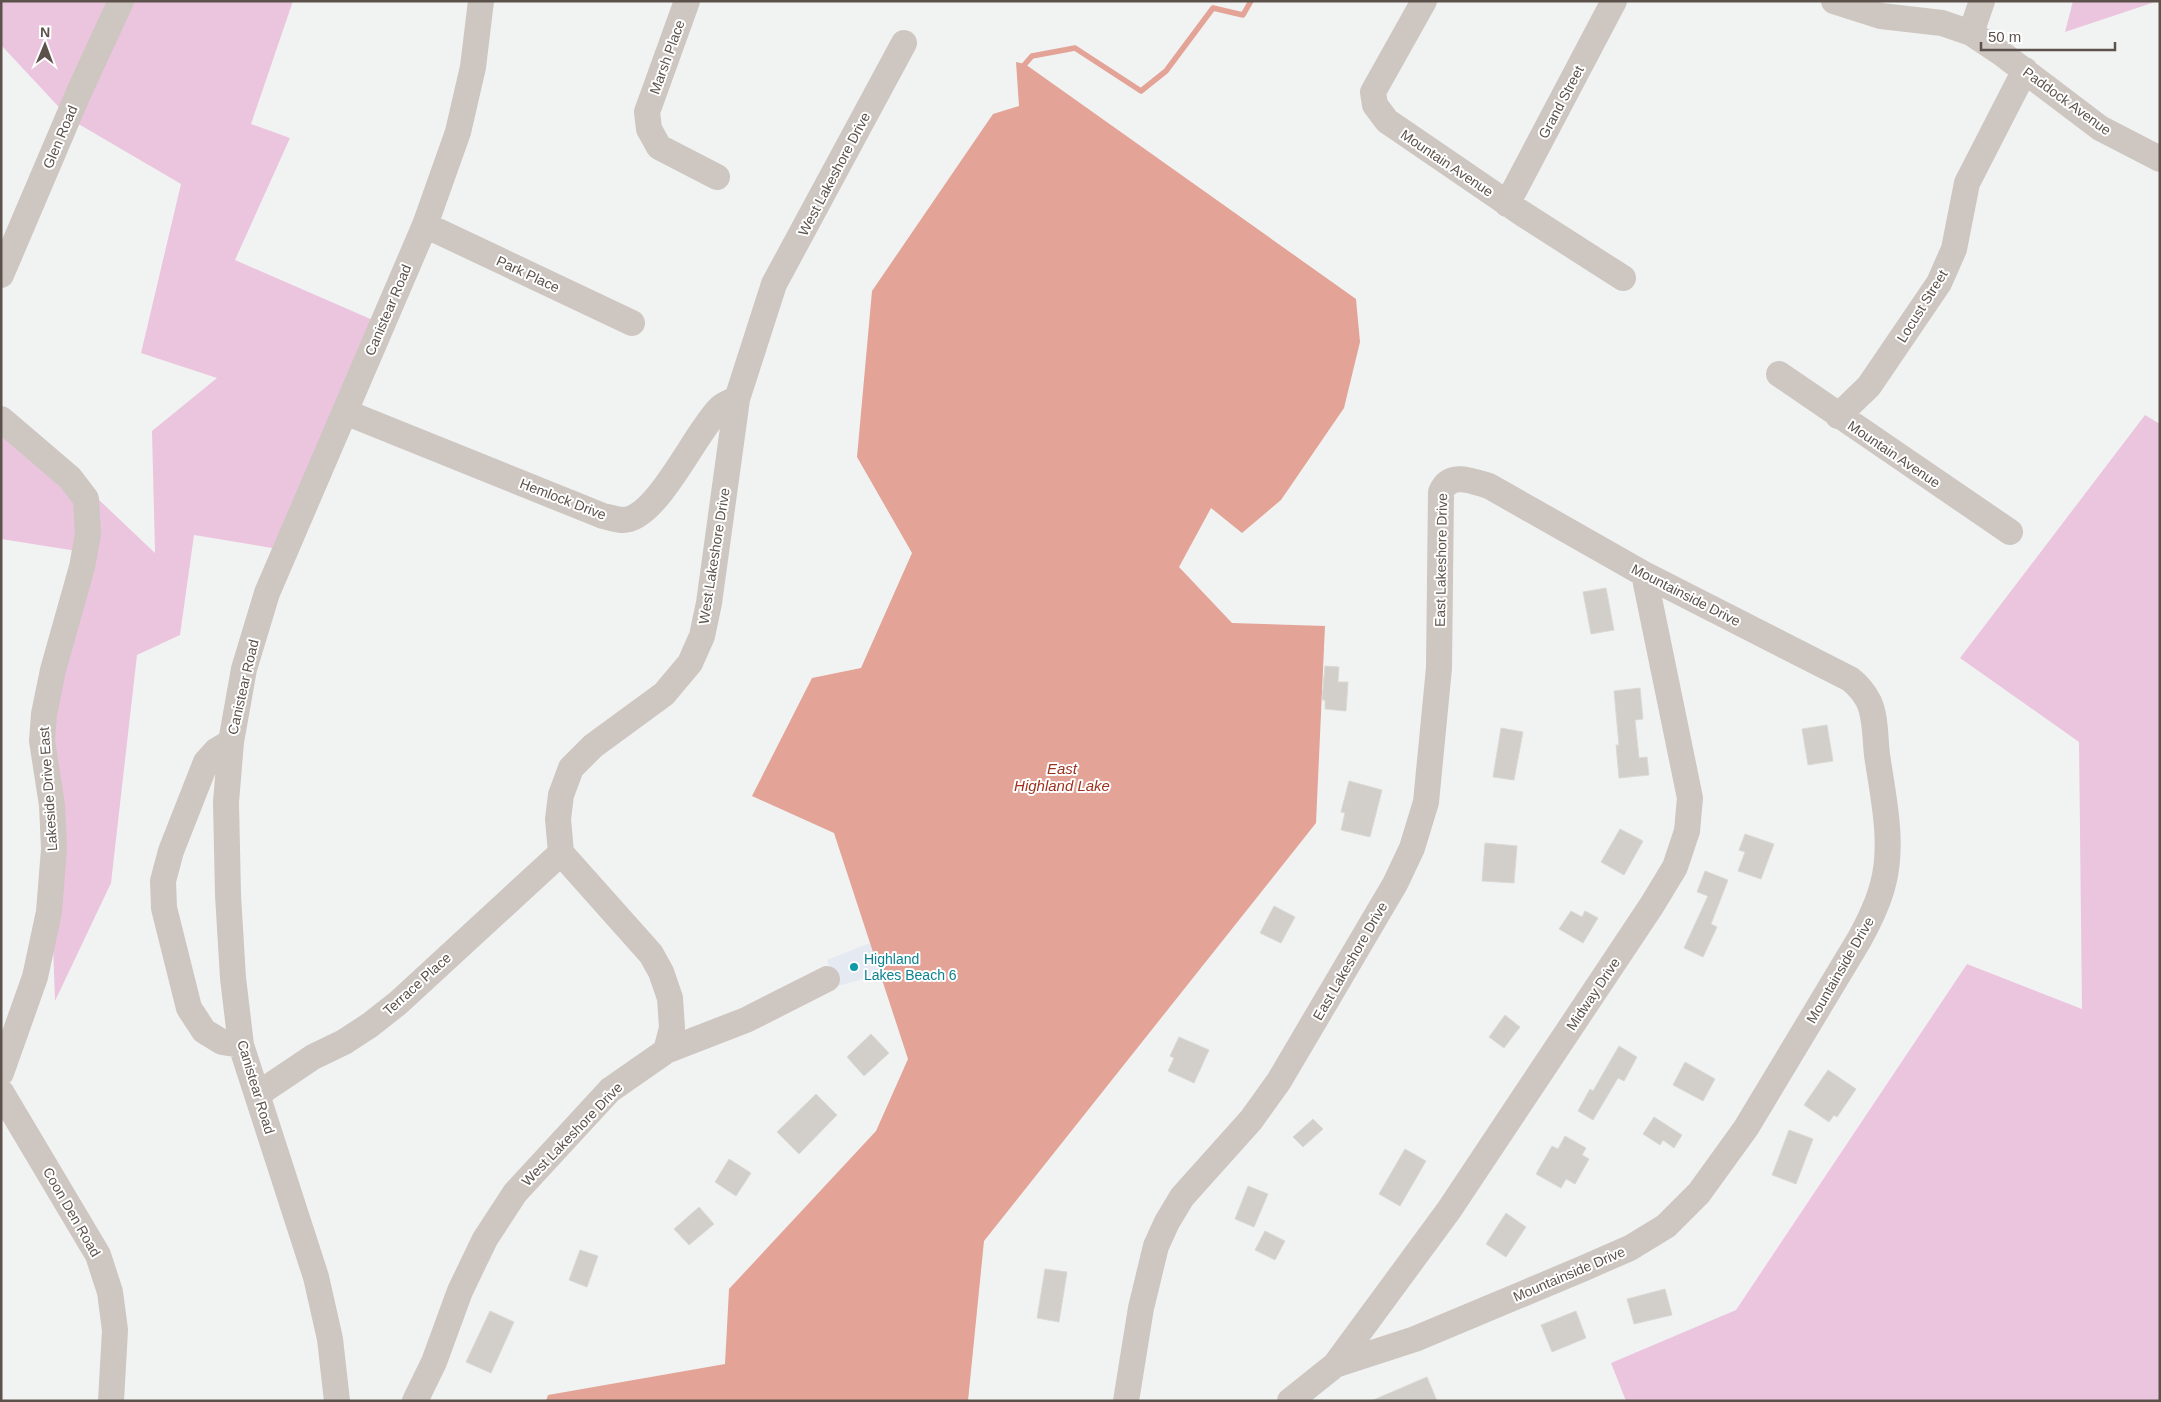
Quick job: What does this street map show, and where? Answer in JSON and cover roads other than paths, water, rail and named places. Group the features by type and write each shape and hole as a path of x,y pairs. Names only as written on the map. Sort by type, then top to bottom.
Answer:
{"street":[{"name":"Glen Road","path":"1,275 79,92 121,1"},
{"name":"Canistear Road","path":"337,1401 330,1339 316,1277 241,1045 233,978 228,895 226,802 231,742 244,669 267,593 425,225 458,132 474,67 481,1"},
{"name":"Marsh Place","path":"687,1 647,112 649,129 659,147 717,177"},
{"name":"Mountain Avenue","path":"1424,1 1373,92 1375,106 1387,121 1507,204 1623,278"},
{"name":"Grand Street","path":"1507,204 1614,1"},
{"name":"Paddock Avenue","path":"1834,1 1881,16 1942,23 1971,33 2025,70 2100,128 2160,159"},
{"path":"1971,33 1982,1"},
{"name":"West Lakeshore Drive","path":"561,853 558,819 561,795 571,768 593,746 664,694 690,663 702,636 709,604 737,399 774,284 904,43"},
{"name":"Locust Street","path":"1838,416 1869,386 1939,283 1954,249 1967,183 2025,70"},
{"name":"Park Place","path":"425,225 632,323"},
{"name":"Mountain Avenue","path":"1779,374 2010,532"},
{"name":"Hemlock Drive","path":"345,412 603,516 624,520 640,514 656,500 721,406 737,399"},
{"name":"Lakeside Drive East","path":"1,419 70,478 86,499 88,534 82,567 53,670 44,714 42,741 52,805 54,849 49,912 35,977 1,1073"},
{"name":"Mountainside Drive","path":"1290,1401 1335,1365 1415,1339 1573,1273 1630,1248 1666,1226 1699,1193 1746,1128 1859,940 1874,911 1884,883 1887,854 1886,824 1870,704 1862,689 1850,679 1644,574 1489,486 1466,480 1451,480"},
{"name":"East Lakeshore Drive","path":"1126,1401 1141,1308 1156,1246 1167,1222 1182,1197 1209,1170 1251,1120 1279,1081 1395,884 1412,848 1426,802 1431,766 1439,668 1441,492 1444,484 1451,480"},
{"name":"Midway Drive","path":"1335,1365 1449,1210 1652,905 1675,867 1687,832 1690,798 1644,574"},
{"path":"231,742 216,752 206,762 170,851 163,881 163,899 188,1008 204,1031 222,1042 241,1045"},
{"path":"561,853 651,954 661,972 670,998 672,1028 666,1051"},
{"name":"Terrace Place","path":"258,1094 313,1057 344,1042 398,1003 561,853"},
{"name":"West Lakeshore Drive","path":"415,1401 434,1362 465,1282 486,1239 515,1193 610,1090 666,1051 746,1020 828,979"},
{"name":"Coon Den Road","path":"1,1092 98,1256 110,1292 115,1330 111,1401"}],"water":[{"name":"East Highland Lake","path":"1016,62 1025,64 1356,299 1360,342 1344,408 1281,500 1242,533 1211,508 1179,567 1232,623 1325,626 1316,823 984,1241 968,1401 546,1401 548,1395 725,1364 729,1289 876,1131 908,1059 834,833 752,796 812,678 861,668 912,553 857,457 872,291 993,114 1019,106"}],"waterway":[{"path":"1025,64 1032,56 1075,48 1141,91 1166,71 1213,8 1243,15 1251,1"}],"place":[{"name":"Highland Lakes Beach 6","path":"854,967"}]}
